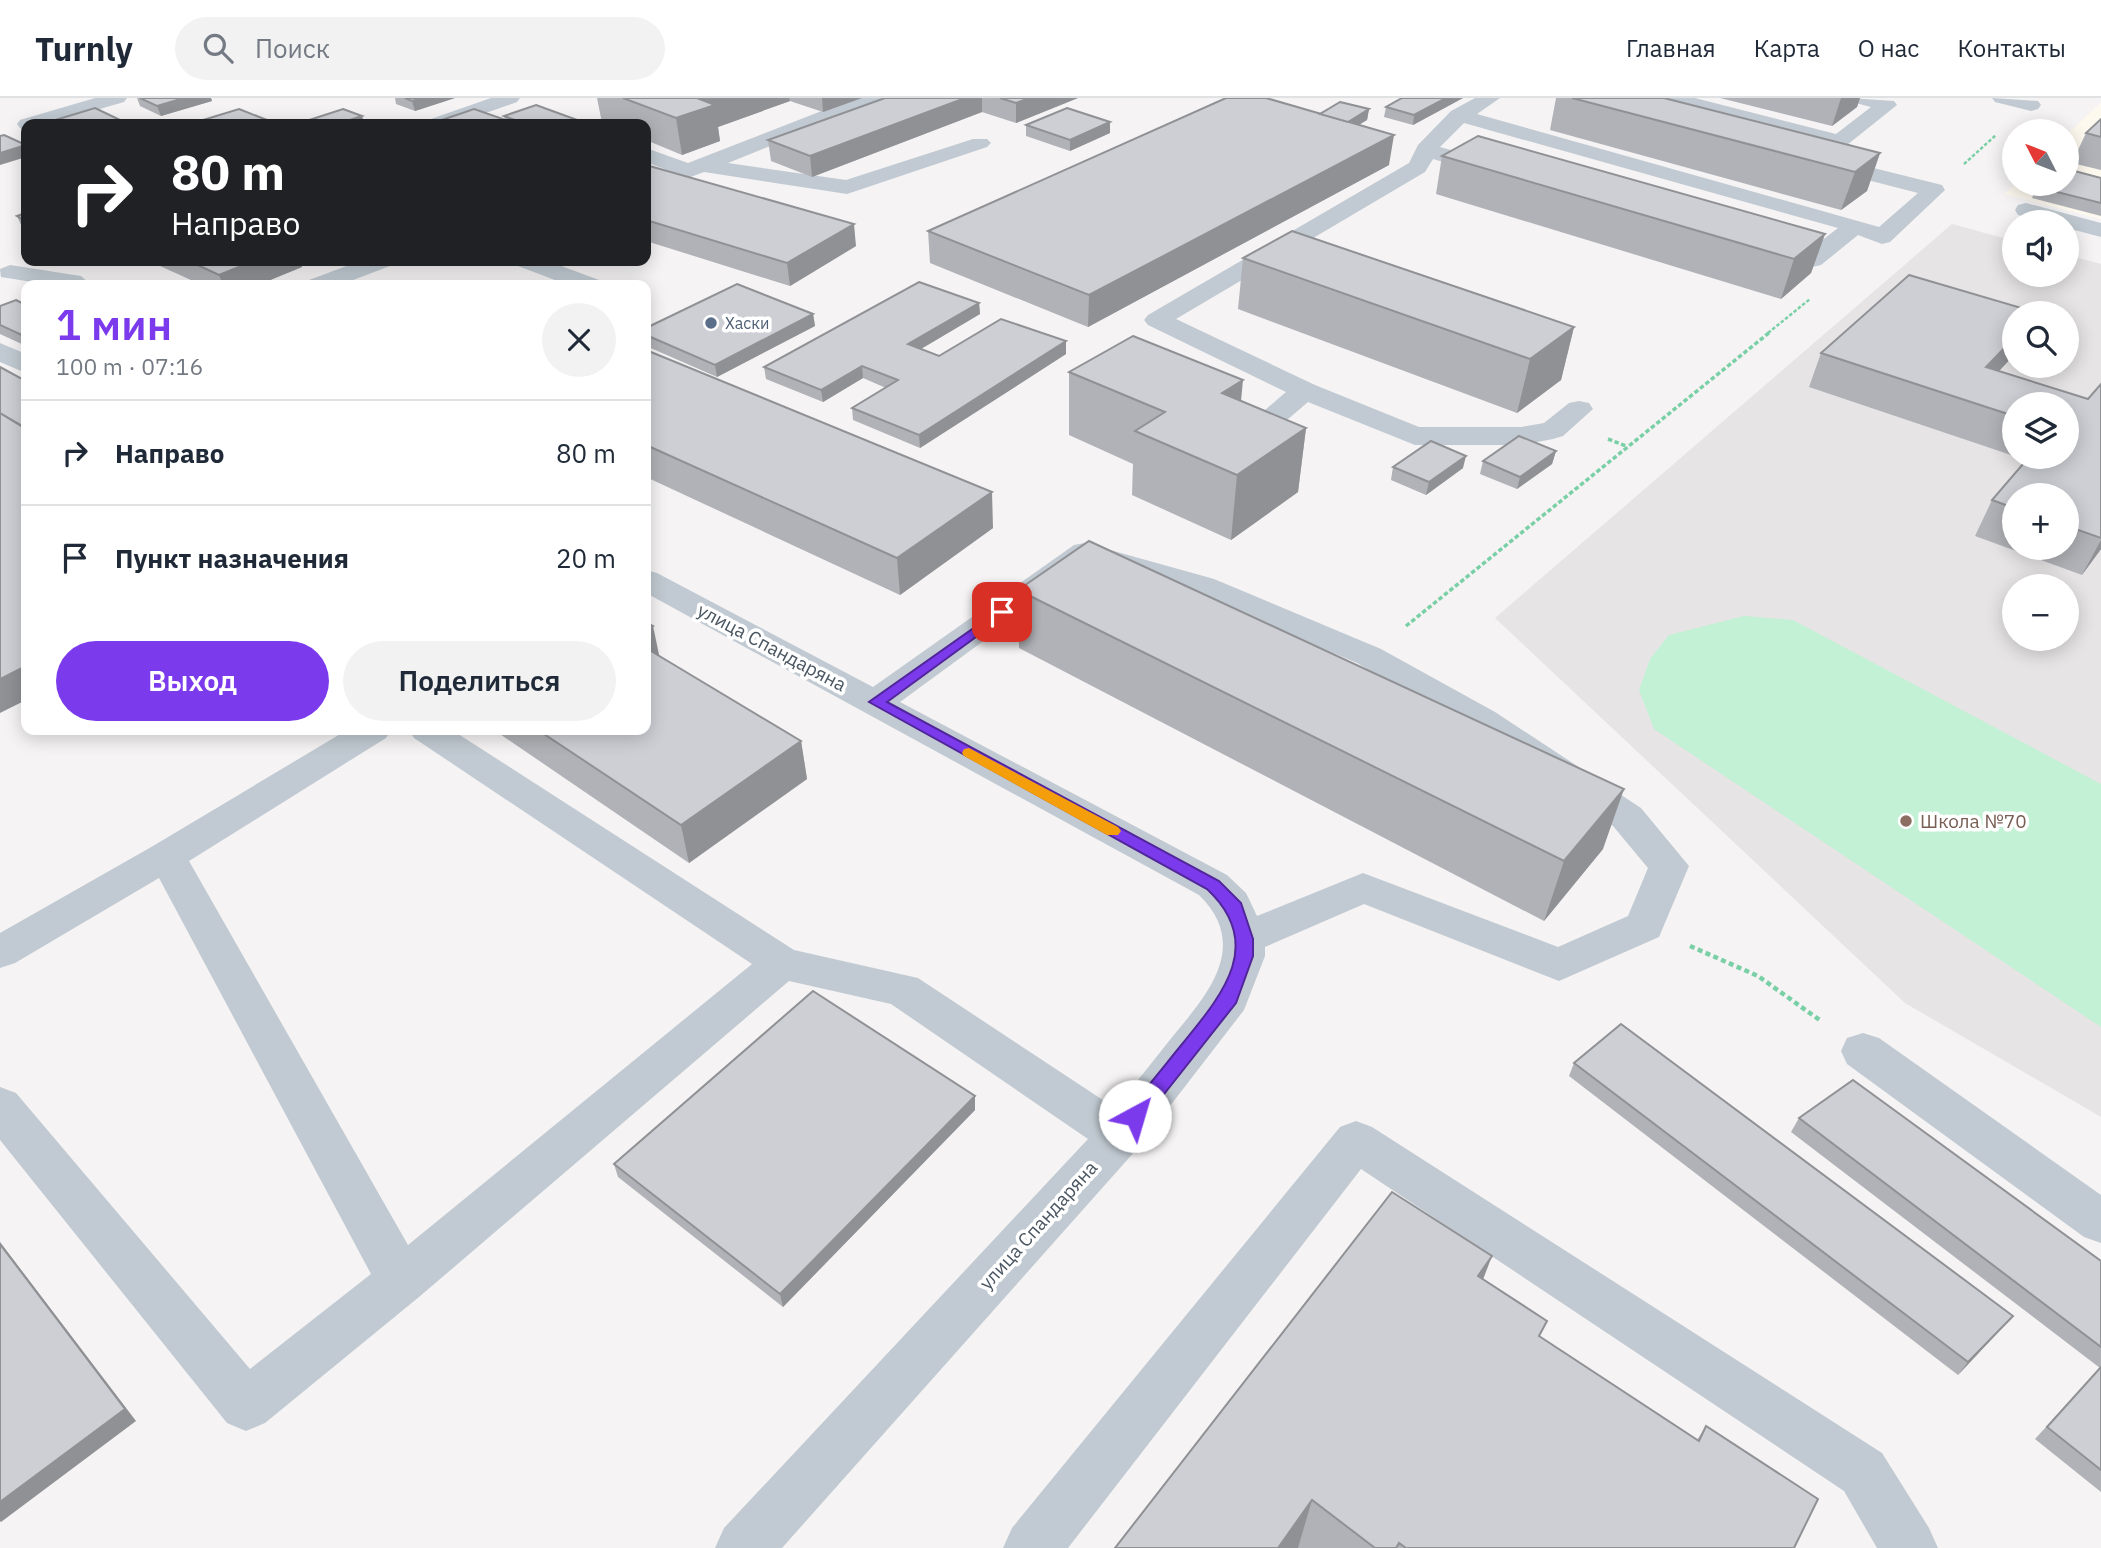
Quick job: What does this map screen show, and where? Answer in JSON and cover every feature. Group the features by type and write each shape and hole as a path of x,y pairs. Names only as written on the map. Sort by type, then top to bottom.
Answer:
{"street":[{"path":"64,98 84,108"},
{"path":"46,119 117,98"},
{"path":"651,157 688,171 873,98"},
{"path":"1490,98 1458,115 1426,150 1417,167 1157,320 1305,390 1415,436 1521,436 1553,430 1578,409"},
{"path":"1671,98 1840,141 1887,105 1859,98"},
{"path":"2002,98 2031,104"},
{"path":"449,119 507,99 529,110"},
{"path":"1458,115 1856,226 1882,237 1934,190"},
{"path":"699,165 847,187 980,143"},
{"path":"1426,150 1519,177"},
{"path":"1803,156 1934,190"},
{"path":"2079,224 2101,230"},
{"path":"1745,241 1812,260 1856,226"},
{"path":"5,273 26,266"},
{"path":"331,280 368,266"},
{"path":"540,266 577,280"},
{"path":"5,273 46,280"},
{"path":"0,351 21,362"},
{"path":"1264,423 1305,390"},
{"path":"876,702 1085,552 1203,586 1369,656 1482,720 1627,817 1669,866 1644,926 1559,965 1363,888 1244,939"},
{"name":"улица Спандаряна","path":"651,583 1213,885 1232,903 1244,939 1244,956 1229,998 1120,1136 744,1548"},
{"path":"0,952 167,856 365,735"},
{"path":"435,735 782,962 903,990 1120,1136"},
{"path":"167,856 401,1281"},
{"path":"0,1106 246,1405 401,1281 782,962"},
{"path":"1863,1051 2101,1222"},
{"path":"1032,1548 1356,1141 1863,1472 1909,1548"}],"path":[{"path":"1934,190 2031,104"},
{"path":"1369,656 1811,299"},
{"path":"1644,926 1758,976 1863,1051"}],"shaded area":[{"path":"2101,102 2101,219 2079,213 2079,210 2066,210 2012,196 2079,196 2079,123"},
{"name":"Школа №70","path":"1952,224 2002,238 2002,287 2079,287 2079,258 2101,264 2101,1117 1905,1003 1495,618"}],"green space":[{"path":"1744,616 1793,620 2101,784 2101,1027 1654,729 1639,690 1650,659 1669,635"}],"building":[{"path":"140,98 184,98 157,106"},
{"path":"623,98 697,98 715,105 676,118"},
{"path":"885,98 965,98 810,156 768,140"},
{"path":"1000,98 1029,98 1016,103"},
{"path":"1226,98 1266,98 1394,135 1089,295 928,231"},
{"path":"1402,98 1446,98 1414,115 1386,107"},
{"path":"1572,98 1664,98 1880,153 1855,172"},
{"path":"1340,102 1369,109 1348,122 1320,114"},
{"path":"536,105 574,119 512,119 504,116"},
{"path":"95,108 118,119 59,119"},
{"path":"1067,108 1110,122 1070,140 1026,125"},
{"path":"239,109 264,119 206,119"},
{"path":"343,109 362,116 353,119 312,119"},
{"path":"474,109 503,119 445,119"},
{"path":"2101,119 2101,137 2086,133"},
{"path":"4,135 21,143 21,147 0,153 0,136"},
{"path":"1478,136 1825,234 1794,259 1442,156"},
{"path":"651,166 854,224 787,263 651,222"},
{"path":"2079,172 2101,178 2101,203 2073,196 2079,196"},
{"path":"1292,231 1574,327 1530,359 1243,258"},
{"path":"200,266 242,266 219,275"},
{"path":"1909,275 2002,302 2002,350 1986,367 2002,372 2002,378 2021,378 2066,392 2002,392 2002,412 1821,353"},
{"path":"919,282 979,303 908,344 939,356 1001,319 1066,341 919,435 852,408 898,380 862,366 821,390 764,367"},
{"path":"737,284 813,314 715,365 651,337 651,326"},
{"path":"16,300 21,302 21,335 0,325 0,306"},
{"path":"1133,336 1243,380 1222,393 1306,428 1237,475 1135,431 1165,412 1069,372"},
{"path":"651,352 992,492 897,558 651,447"},
{"path":"0,367 21,378 21,425 0,413"},
{"path":"2101,384 2101,538 2079,530 2079,483 2007,483 2019,469 2079,469 2079,396 2088,399"},
{"path":"0,413 21,426 21,668 0,679"},
{"path":"1519,436 1556,451 1520,477 1483,461"},
{"path":"1431,441 1466,456 1429,482 1393,467"},
{"path":"2002,488 2002,504 1992,500"},
{"path":"1089,541 1624,789 1564,861 1018,590"},
{"path":"651,651 801,741 681,825 546,735 651,735"},
{"path":"813,991 975,1096 780,1294 614,1164"},
{"path":"1621,1024 2013,1316 1968,1362 1574,1063"},
{"path":"1853,1080 2101,1261 2101,1347 1799,1118"},
{"path":"1392,1192 1492,1256 1478,1276 1547,1321 1539,1336 1699,1441 1706,1426 1818,1499 1794,1548 1406,1548 1399,1543 1396,1548 1375,1548 1312,1500 1278,1548 1115,1548"},
{"path":"0,1244 125,1409 0,1502"},
{"path":"2101,1367 2101,1470 2047,1427"}],"slow traffic":[{"path":"969,753 1113,831"}],"place":[{"name":"Хаски","path":"711,323"},
{"name":"Школа №70","path":"1906,821"}],"route":[{"path":"1002,612 876,702 1213,885 1232,903 1244,939 1244,956 1229,998 1135,1116"}]}
